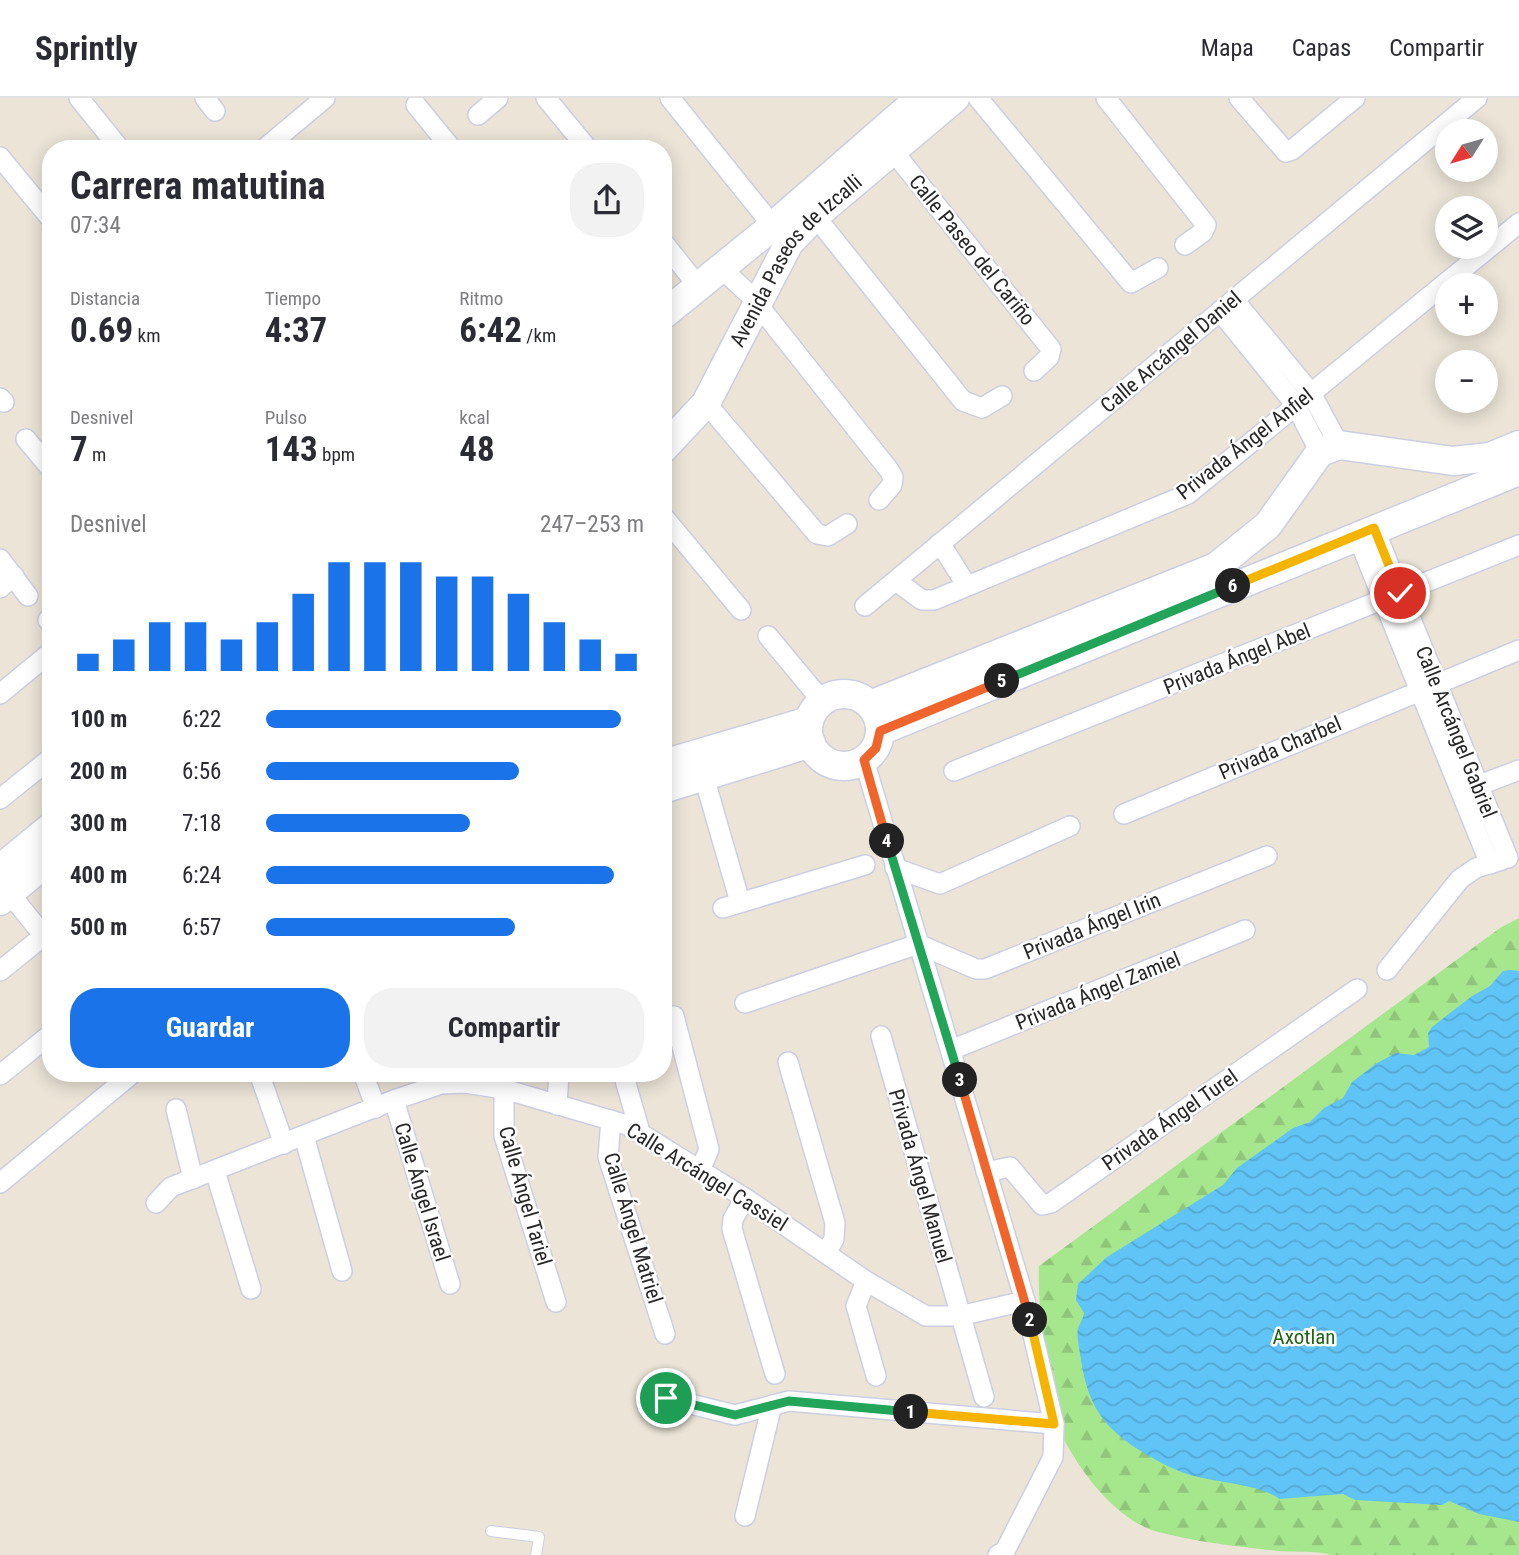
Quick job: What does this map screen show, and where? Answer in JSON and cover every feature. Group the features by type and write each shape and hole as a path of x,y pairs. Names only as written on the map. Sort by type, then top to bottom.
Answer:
{"street":[{"path":"79,98 113,140"},
{"path":"275,140 325,98"},
{"path":"478,115 498,98"},
{"path":"547,98 580,140"},
{"path":"670,98 773,226"},
{"name":"Avenida Paseos de Izcalli","path":"672,308 773,226 920,98"},
{"name":"Avenida Paseos de Izcalli","path":"672,439 706,403 758,304 774,267 789,243 816,216 955,98"},
{"path":"978,98 1131,284 1158,268"},
{"path":"1106,98 1206,225 1202,232 1185,244"},
{"path":"1239,98 1286,152 1292,150 1355,98"},
{"name":"Calle Arcángel Daniel","path":"864,607 1477,98"},
{"path":"416,105 445,140"},
{"name":"Calle Paseo del Cariño","path":"893,151 1051,349 1049,357 1034,372"},
{"path":"0,157 42,208"},
{"path":"816,216 963,401 973,407 982,408 1002,396"},
{"name":"Privada Ángel Anfiel","path":"896,582 907,593 922,600 934,600 1188,494 1519,223"},
{"path":"672,254 698,286"},
{"path":"721,268 758,304 893,477 892,485 879,500"},
{"path":"1227,306 1303,399 1329,448"},
{"path":"706,403 822,537 847,524"},
{"path":"26,439 42,458"},
{"path":"1329,448 1453,461 1490,457 1519,445"},
{"path":"870,705 1216,568 1268,525 1329,448"},
{"path":"1453,461 1462,470 1464,482 1460,494"},
{"path":"880,731 1294,560 1519,471"},
{"path":"1268,525 1266,538 1272,550 1282,558 1294,560"},
{"path":"672,527 741,610"},
{"name":"Calle Arcángel Gabriel","path":"1366,532 1427,686 1506,860"},
{"path":"940,543 967,586"},
{"name":"Privada Ángel Abel","path":"954,771 1519,545"},
{"path":"0,559 7,582 29,596"},
{"path":"672,786 704,777 814,722 842,693 862,698 878,717 880,731 876,748 864,760 839,766 827,762 814,722 768,636"},
{"name":"Privada Charbel","path":"1124,814 1519,650"},
{"path":"0,694 42,659"},
{"name":"Calle Arcángel Gabriel","path":"1427,686 1477,786 1506,860"},
{"path":"672,761 814,722"},
{"path":"864,760 1026,1301 1054,1424 1053,1457 1004,1554"},
{"path":"0,799 42,765"},
{"path":"1477,786 1519,770"},
{"path":"704,777 731,905 865,865"},
{"path":"895,868 940,884 1070,826"},
{"path":"2,886 42,838"},
{"name":"Privada Ángel Irin","path":"918,944 976,969 985,969 1267,856"},
{"path":"1387,970 1460,878 1506,860"},
{"path":"2,886 42,863"},
{"path":"2,886 42,930"},
{"name":"Privada Ángel Zamiel","path":"951,1050 1245,930"},
{"path":"0,971 42,941"},
{"path":"745,1003 918,944"},
{"name":"Privada Ángel Turel","path":"986,1172 1010,1167 1034,1198 1042,1205 1051,1203 1357,989"},
{"path":"674,1016 709,1149 708,1158 700,1171"},
{"name":"Privada Ángel Manuel","path":"881,1036 984,1397"},
{"path":"0,1075 42,1041"},
{"path":"788,1062 835,1223 834,1239 826,1253"},
{"path":"0,1183 122,1082"},
{"path":"262,1082 284,1144"},
{"path":"366,1082 376,1108"},
{"name":"Calle Arcángel Cassiel","path":"156,1203 171,1187 394,1100 449,1082"},
{"name":"Calle Arcángel Cassiel","path":"479,1082 611,1120 640,1132 745,1198 866,1280 926,1316 959,1316 1026,1301"},
{"path":"557,1105 561,1082"},
{"path":"626,1082 640,1132"},
{"name":"Calle Ángel Tariel","path":"504,1089 504,1136 556,1302"},
{"name":"Calle Ángel Israel","path":"394,1100 450,1284"},
{"path":"176,1110 193,1179"},
{"name":"Calle Ángel Matriel","path":"611,1120 608,1157 665,1334"},
{"path":"304,1136 342,1270"},
{"path":"215,1171 251,1289"},
{"path":"745,1198 733,1219 732,1229 775,1374"},
{"path":"866,1280 856,1306 876,1376"},
{"path":"666,1398 735,1415 789,1401 1054,1424"},
{"path":"745,1517 772,1405"}],"lane":[{"path":"491,1531 539,1537 536,1555"}],"green space":[{"name":"Axotlan","path":"1519,918 1519,1555 1332,1555 1279,1551 1188,1539 1158,1532 1135,1522 1114,1506 1094,1485 1061,1434 1049,1406 1037,1356 1041,1328 1039,1266 1500,928"}],"water":[{"name":"Axotlan","path":"1503,971 1519,971 1519,1522 1479,1514 1449,1501 1442,1505 1355,1500 1343,1494 1279,1499 1263,1491 1177,1470 1144,1453 1118,1435 1093,1403 1084,1376 1077,1335 1084,1313 1076,1300 1078,1284 1107,1257 1223,1185 1237,1168 1293,1128 1310,1122 1324,1108 1343,1098 1352,1082 1377,1063 1396,1053 1414,1055 1429,1047 1428,1033 1432,1027 1472,996 1490,986"}],"route":[{"path":"666,1398 735,1415 789,1401 1054,1424 1026,1301 864,760 876,748 880,731 1374,528 1400,593"}]}
